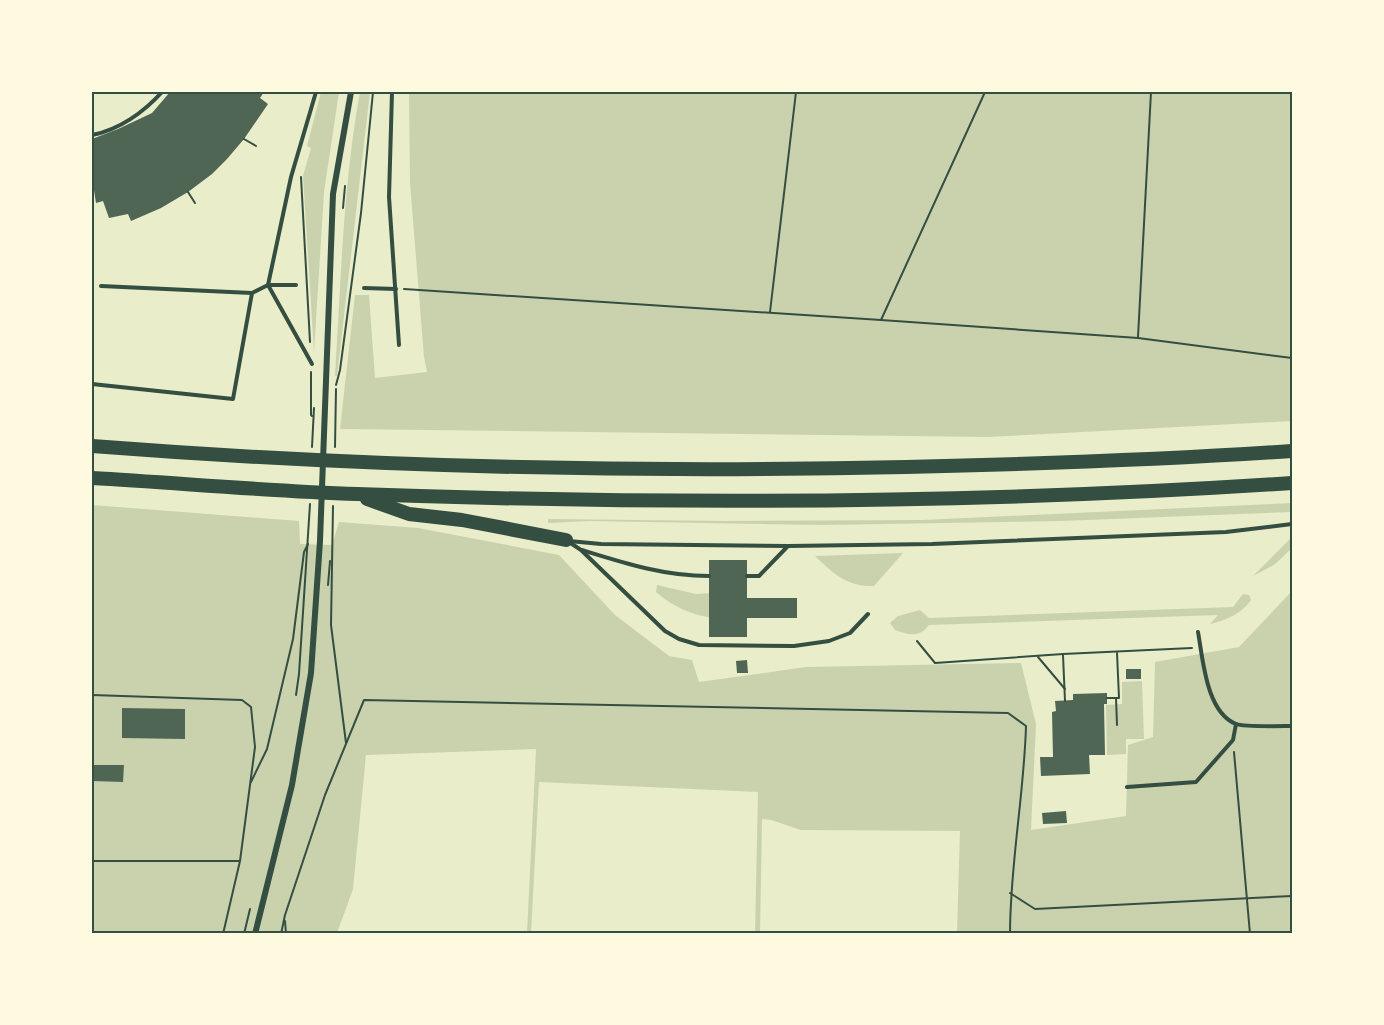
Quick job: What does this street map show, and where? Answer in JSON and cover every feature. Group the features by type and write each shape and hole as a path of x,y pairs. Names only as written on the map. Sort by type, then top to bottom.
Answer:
{"highway":[{"path":"92,446 354,462 600,470 771,470 1055,464 1293,451"},
{"path":"92,478 353,494 605,501 837,501 1078,494 1293,483"},
{"path":"353,494 409,514 462,520 566,540"}],"street":[{"path":"255,933 292,785 311,673 320,541 333,194 351,92"}],"lane":[{"path":"92,135 102,133 129,120 150,106 162,92"},
{"path":"312,364 268,285 291,177 316,92"},
{"path":"392,92 389,197 399,345"},
{"path":"101,286 252,293 268,285 296,285"},
{"path":"364,288 396,289"},
{"path":"92,384 233,399 252,293"},
{"path":"566,540 611,544 788,546 1079,539 1226,532 1293,524"},
{"path":"566,540 581,550 665,631 699,645 794,646 829,641 850,633 868,614"},
{"path":"747,576 759,576 788,546"},
{"path":"581,550 648,570 690,576 709,576"},
{"path":"1198,632 1206,684 1218,710 1236,724 1293,726"},
{"path":"1127,787 1196,782 1233,740 1236,724"}],"path":[{"path":"335,455 336,385 361,213 373,92"},
{"path":"770,312 796,92"},
{"path":"880,320 985,92"},
{"path":"1138,338 1151,92"},
{"path":"244,139 255,146"},
{"path":"301,176 310,341"},
{"path":"343,214 346,180"},
{"path":"188,192 195,203"},
{"path":"396,289 1138,338 1293,358"},
{"path":"312,364 311,415 314,416 313,418"},
{"path":"334,378 336,385"},
{"path":"333,499 331,625 346,745"},
{"path":"250,786 267,748 294,639 304,552 309,541 296,696"},
{"path":"917,641 935,663 1201,648"},
{"path":"1117,652 1119,698 1116,698 1117,725"},
{"path":"1063,654 1065,700"},
{"path":"1038,656 1065,689"},
{"path":"92,695 242,700 251,707 255,747 240,861 223,933"},
{"path":"1107,698 1116,698"},
{"path":"281,933 325,795 364,700 1008,713 1026,726 1025,758 1010,893 1010,933"},
{"path":"1233,740 1250,933"},
{"path":"92,861 240,861"},
{"path":"1010,893 1035,909 1293,896"},
{"path":"244,933 253,899"},
{"path":"285,915 286,933"}],"green space":[{"path":"321,92 339,92 324,192 314,352 303,176 311,148 307,146"},
{"path":"360,92 370,92 337,376 335,376 346,198"},
{"path":"409,92 1292,92 1292,421 988,437 340,429 355,295 369,295 375,378 427,372 410,183"},
{"path":"1292,503 1292,512 1061,521 824,525 590,521 548,523 548,519 923,520"},
{"path":"92,505 299,521 300,544 332,545 339,522 418,528 559,555 615,615 669,656 692,660 699,682 806,667 1021,663 1036,724 1031,830 1126,816 1128,745 1153,737 1155,662 1239,647 1292,591 1292,933 957,933 960,831 801,830 762,819 760,933 755,933 758,792 539,782 531,933 527,933 536,749 366,755 353,889 337,933 92,933"},
{"path":"1292,537 1292,548 1274,565 1253,576"},
{"path":"903,553 874,586 848,582 815,556"},
{"path":"657,585 696,594 713,593 712,618 697,615 668,602 656,592"},
{"path":"1243,594 1249,595 1251,600 1243,609 1228,618 1210,624 1218,615 929,625 918,634 895,630 890,623 898,616 920,610 929,618 1233,607"},
{"path":"1142,681 1144,739 1126,739 1126,754 1107,755 1106,705 1122,704 1122,682"}],"building":[{"path":"170,92 264,92 260,98 268,104 227,159 188,192 161,208 131,221 128,214 109,218 103,201 96,203 92,184 92,139 152,113"},
{"path":"709,560 747,560 747,598 797,598 797,618 747,618 747,637 709,637"},
{"path":"747,660 748,673 737,673 736,661"},
{"path":"1126,669 1141,669 1141,679 1126,679"},
{"path":"1107,693 1107,704 1104,704 1105,755 1089,755 1090,774 1041,776 1040,757 1053,757 1052,712 1056,711 1055,701 1073,700 1073,694"},
{"path":"122,708 185,709 185,739 122,738"},
{"path":"92,765 124,765 123,782 92,781"},
{"path":"1066,811 1067,823 1043,824 1042,813"}]}
